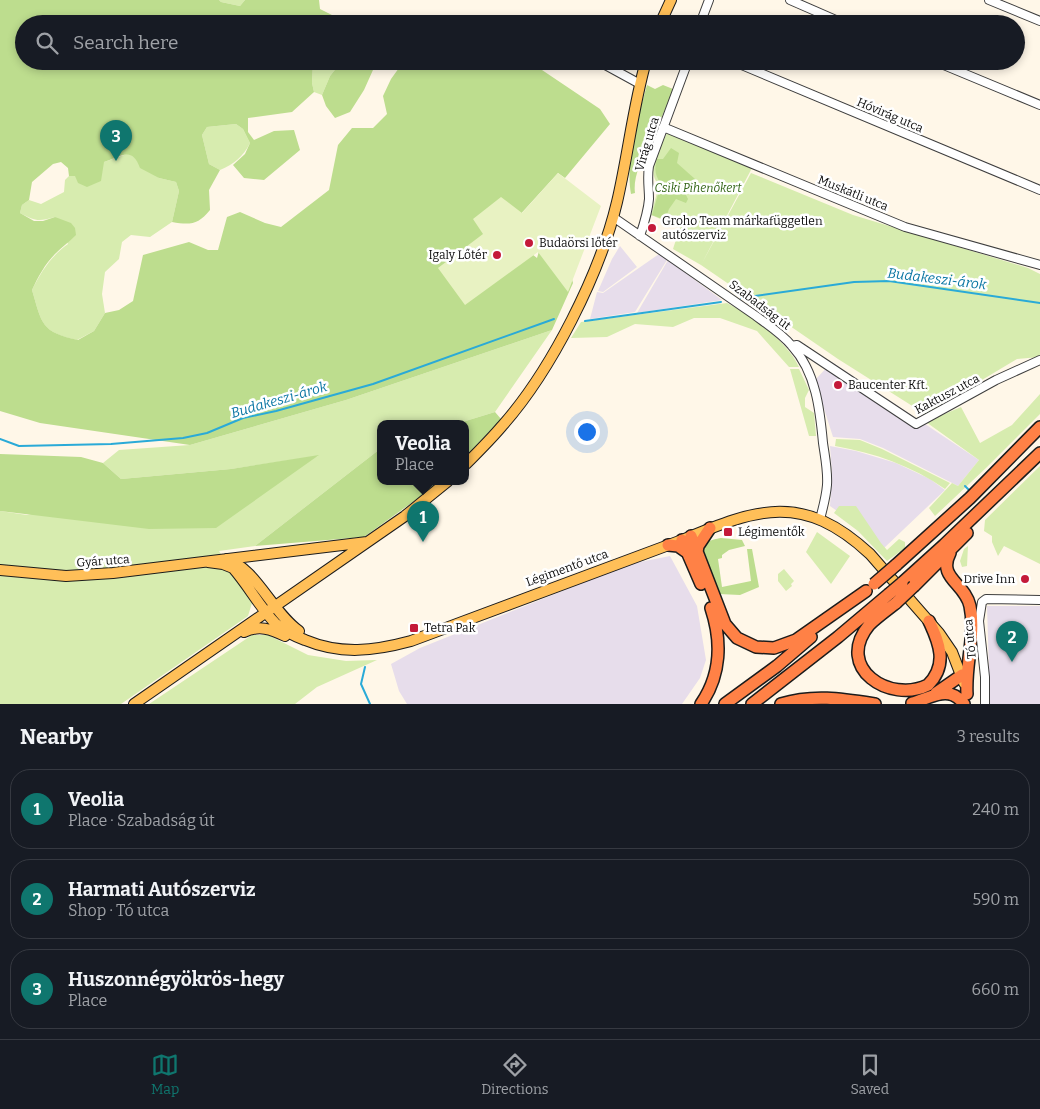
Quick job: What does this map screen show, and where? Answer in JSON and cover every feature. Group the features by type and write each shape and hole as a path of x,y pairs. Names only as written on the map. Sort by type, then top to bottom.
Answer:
{"highway":[{"path":"725,704 777,666 870,588 967,501 1040,427"},
{"path":"911,582 1040,453"},
{"path":"752,704 838,637 892,598 952,549 982,513"},
{"path":"693,552 710,528"},
{"path":"687,538 725,624 738,638 749,645 760,648 780,647 796,640 870,588"},
{"path":"668,545 678,546 693,552"},
{"path":"907,704 941,693 949,693 966,701 966,676 971,647 970,609 964,592 946,569 947,559 952,549"},
{"path":"693,552 713,615 718,642 714,676 710,689 701,704"},
{"path":"892,598 869,625 858,648 858,662 864,678 880,693 896,698 913,696 922,691 934,678 939,667 940,653 929,621"},
{"path":"930,696 962,675"},
{"path":"781,704 818,698 876,704"}],"main road":[{"path":"664,15 671,0"},
{"path":"469,461 503,425 541,372 571,320 588,285 619,195 644,70"},
{"path":"134,704 405,516 443,485"},
{"name":"Légimentő utca","path":"270,610 277,624 291,634 317,645 356,651 387,648 411,641 747,515 776,511 803,514 820,520 857,542 874,558 929,621 947,644 962,675 966,701"},
{"name":"Gyár utca","path":"0,570 39,575 90,575 368,542"},
{"path":"334,545 340,552 342,559"},
{"path":"225,558 241,566 270,610 317,645"},
{"name":"Gyár utca","path":"208,562 223,564 232,568 254,597 270,610"},
{"path":"298,591 287,610 289,618 299,631"},
{"path":"250,624 256,605 254,597"},
{"path":"235,635 251,629 268,628 286,636 317,645"}],"street":[{"path":"703,15 709,0"},
{"path":"790,0 824,15"},
{"path":"990,0 1040,21"},
{"path":"614,70 640,84"},
{"name":"Virág utca","path":"640,236 649,198 647,175 685,70"},
{"name":"Hóvirág utca","path":"753,70 1040,190"},
{"path":"956,70 1040,105"},
{"name":"Muskátli utca","path":"663,127 905,227 1040,265"},
{"name":"Szabadság út","path":"613,217 756,316 792,346 806,369 820,409 827,473 820,520"},
{"name":"Kaktusz utca","path":"792,346 798,345 916,424 996,380 1040,360"},
{"name":"Tó utca","path":"985,704 985,677 979,621 982,602 985,599 1040,600"}],"shaded area":[{"path":"620,246 637,267 603,292 598,291 612,259"},
{"path":"659,254 667,260 635,312 590,319 597,292 603,293"},
{"path":"668,260 722,300 637,313"},
{"path":"832,362 979,460 958,486 883,448 860,439 833,437 815,380"},
{"path":"830,446 856,451 896,463 930,479 945,490 883,549 864,530 830,506 832,473"},
{"name":"Tetra Pak","path":"670,556 697,606 706,660 700,678 682,704 407,704 399,691 391,664 420,648 630,564"},
{"path":"987,606 1040,606 1040,704 990,704"}],"green space":[{"path":"0,0 219,0 240,6 245,0 319,0 320,9 332,15 15,15 15,70 313,70 314,92 292,112 248,118 248,132 254,140 274,131 294,130 300,150 264,180 244,178 233,165 245,154 250,143 243,129 236,124 207,127 202,135 209,164 220,170 209,190 210,210 202,219 193,223 172,222 179,191 176,182 159,178 140,168 134,157 130,155 121,155 104,162 101,181 87,187 78,183 75,176 69,176 68,168 61,162 53,164 32,182 29,200 22,205 20,213 34,221 43,221 55,217 71,223 75,228 76,235 48,262 32,290 38,311 41,319 50,330 78,340 94,331 105,313 119,310 133,301 143,255 189,242 208,250 218,250 227,217 240,212 265,223 281,227 329,190 338,145 352,128 373,128 387,114 383,96 398,70 542,70 600,109 610,124 565,178 558,173 517,218 528,251 537,258 542,241 569,268 573,283 552,330 346,400 190,445 40,423 0,411"},
{"path":"219,0 245,0 240,6"},
{"path":"313,70 335,70 330,76 322,95 314,92"},
{"path":"335,70 373,70 364,90 350,112 335,118 326,106 322,95 330,76"},
{"path":"647,85 655,89 663,85 673,89 638,169 635,193 631,194 631,153 636,125"},
{"path":"236,124 243,129 250,143 238,160 220,170 209,164 202,135 207,127"},
{"name":"Csiki Pihenőkert","path":"667,133 752,168 701,265 673,249 680,227 651,215 659,185 653,173 655,160"},
{"path":"671,148 679,153 677,163 695,179 693,184 686,185 685,193 688,199 686,203 676,199 669,209 665,220 652,215 661,184 656,175 656,166 657,159 663,159"},
{"path":"127,154 132,155 159,178 176,182 179,191 172,222 150,237 131,235 122,242 119,259 105,272 102,294 105,313 94,331 77,340 56,334 41,319 32,290 47,265 68,244 55,217 44,220 33,219 20,213 22,205 29,200 41,204 64,192 65,180 69,176 75,176 104,162"},
{"name":"Budaörsi lőtér","path":"558,173 601,206 568,292 538,252 465,305 438,268 483,234 473,219 501,197 522,213"},
{"path":"751,173 853,215 1028,268 1040,274 1040,357 1017,359 925,414 838,359 701,265"},
{"path":"727,303 768,330 786,348 799,367 789,367 757,331 720,318 694,318 673,327 635,324 607,337 571,338 581,322"},
{"path":"552,330 495,412 469,420 377,420 377,451 255,546 219,551 252,603 248,616 121,704 0,704 0,511 27,515 318,456 231,469 121,479 103,463 119,450 190,445 346,400"},
{"path":"790,369 799,369 809,390 805,398 805,407 814,413 816,436 809,436"},
{"path":"1040,394 1040,414 935,516 929,508 952,483 958,486 979,460 926,422 961,407 980,443 1012,425"},
{"path":"495,412 501,419 469,453 469,420"},
{"path":"836,439 860,440 950,483 945,489 906,467 864,452 835,446"},
{"path":"377,451 377,485 436,485 364,537 255,546"},
{"path":"0,454 81,457 103,463 121,479 231,469 319,455 216,528 149,529 0,511"},
{"path":"1040,466 1040,564 1004,546 998,556 992,542 992,536 984,531 985,520"},
{"path":"839,506 856,506 887,550 899,539 905,542 905,548 887,561 858,531 834,513"},
{"path":"817,532 850,556 831,584 806,552"},
{"path":"721,538 742,540 745,546 729,550 722,555 722,558 718,559 722,587 751,581 747,549 752,549 759,587 740,595 719,594 702,553 704,546 711,540"},
{"path":"968,546 967,566 962,567 960,561 964,549"},
{"path":"784,569 794,581 791,584 792,586 786,591 778,581 778,574"},
{"path":"252,635 268,635 308,655 346,661 377,660 317,687 295,704 149,704"}],"waterway":[{"name":"Budakeszi-árok","path":"741,298 854,282 889,281 1040,303"},
{"name":"Budakeszi-árok","path":"585,321 721,302"},
{"name":"Budakeszi-árok","path":"0,439 19,446 111,444 183,438 207,433 243,418 276,411 373,384 554,319"},
{"path":"965,486 969,490"},
{"path":"365,667 361,684 370,704"}],"place":[{"name":"Huszonnégyökrös-hegy","path":"116,161"},
{"name":"Groho Team márkafüggetlen autószerviz","path":"652,228"},
{"name":"Budaörsi lőtér","path":"529,243"},
{"name":"Igaly Lőtér","path":"497,255"},
{"name":"Baucenter Kft.","path":"838,385"},
{"name":"Légimentők","path":"728,532"},
{"name":"Veolia","path":"423,542"},
{"name":"Drive Inn","path":"1025,579"},
{"name":"Tetra Pak","path":"414,628"},
{"name":"Harmati Autószerviz","path":"1012,662"}]}
